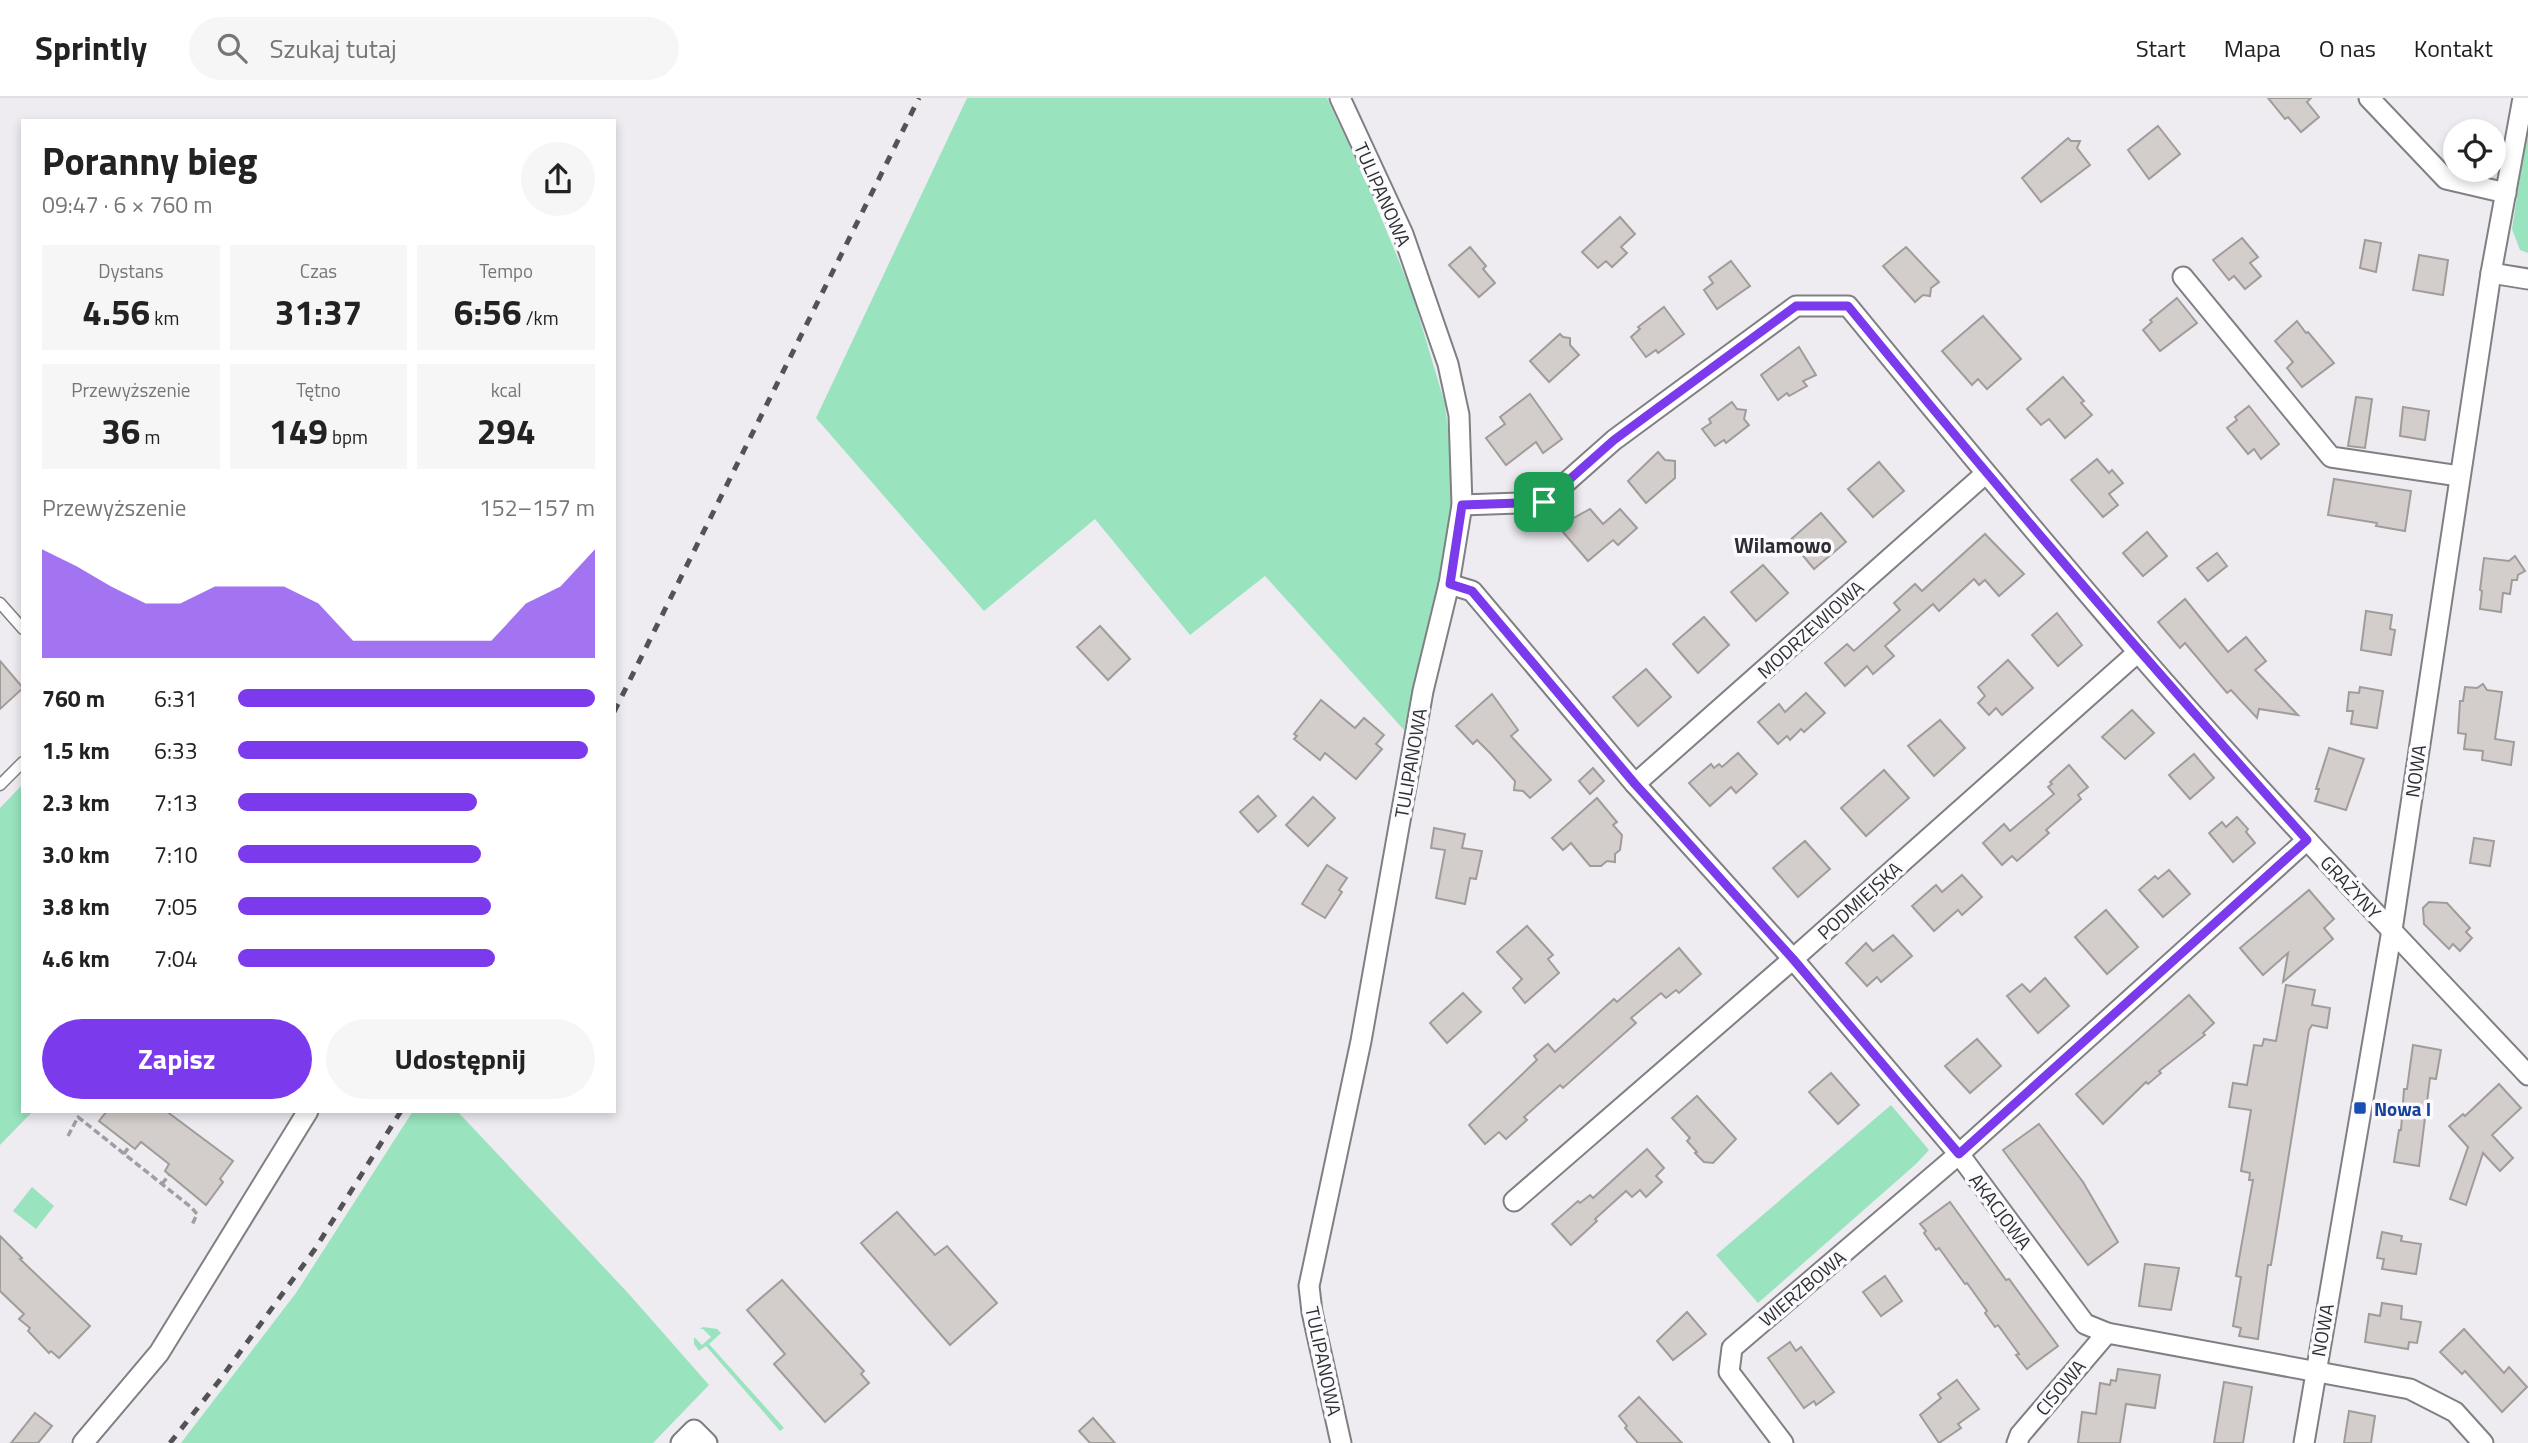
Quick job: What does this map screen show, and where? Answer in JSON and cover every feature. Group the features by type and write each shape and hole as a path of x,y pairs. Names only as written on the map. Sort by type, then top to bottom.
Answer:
{"street":[{"name":"TULIPANOWA","path":"1340,98 1403,234 1448,364 1459,415 1462,505 1450,584 1423,691 1361,1041 1309,1286 1312,1312 1342,1443"},
{"path":"2369,98 2446,179 2506,193"},
{"name":"NOWA","path":"2305,1443 2392,930 2459,476 2491,273 2523,98"},
{"path":"2491,273 2528,279"},
{"path":"2183,277 2331,457 2459,476"},
{"name":"GRAŻYNY","path":"1462,505 1544,502 1614,440 1796,306 1848,306 1985,474 2138,652 2307,840 2524,1063"},
{"name":"MODRZEWIOWA","path":"1635,784 1985,474"},
{"name":"AKACJOWA","path":"1450,584 1472,591 1635,784 1793,959 1959,1154 2085,1324 2107,1334 2410,1389 2455,1412 2483,1443"},
{"name":"PODMIEJSKA","path":"1514,1201 1793,959 2138,652"},
{"name":"WIERZBOWA","path":"1782,1443 1729,1372 1732,1348 1959,1154 2307,840"},
{"path":"83,1443 159,1353 307,1113"},
{"name":"CISOWA","path":"2017,1443 2023,1432 2107,1334"},
{"path":"681,1443 694,1430 707,1443"}],"lane":[{"path":"0,603 21,627"},
{"path":"0,785 21,764"}],"path":[{"path":"68,1136 78,1117 192,1208 197,1214 192,1225"},
{"path":"124,1154 130,1145"},
{"path":"162,1184 169,1175"}],"green space":[{"path":"967,98 1327,98 1367,183 1412,293 1445,404 1458,517 1404,730 1265,576 1190,635 1095,519 984,611 816,418"},
{"path":"2528,125 2528,253 2520,250 2512,229"},
{"path":"21,786 21,1113 31,1113 0,1145 0,808"},
{"path":"1891,1105 1929,1150 1758,1303 1716,1255"},
{"path":"412,1113 459,1113 628,1293 709,1385 653,1443 181,1443 296,1293"},
{"path":"32,1187 54,1206 36,1229 13,1211"},
{"path":"700,1329 717,1329 721,1333 709,1344 784,1428 780,1431 706,1346 699,1351 694,1344 694,1337 702,1345 711,1337"}],"building":[{"path":"2268,98 2311,98 2307,102 2319,117 2301,132 2288,117 2285,119"},
{"path":"2158,126 2180,154 2149,179 2128,150"},
{"path":"2068,138 2071,141 2080,141 2077,148 2090,165 2041,202 2022,178"},
{"path":"1620,217 1635,234 1621,247 1627,253 1612,267 1606,261 1598,268 1582,252"},
{"path":"2242,238 2258,257 2250,263 2261,276 2245,289 2234,276 2229,280 2213,260"},
{"path":"2365,240 2381,243 2376,272 2360,268"},
{"path":"1470,247 1486,266 1483,269 1495,283 1479,297 1449,265"},
{"path":"1906,247 1939,282 1931,288 1930,296 1923,295 1915,302 1883,266"},
{"path":"2419,255 2448,260 2443,295 2413,290"},
{"path":"1731,261 1750,286 1717,309 1704,290 1713,283 1709,277"},
{"path":"2177,298 2197,323 2160,351 2143,330 2152,322 2150,320"},
{"path":"1664,307 1684,334 1658,353 1656,350 1646,357 1631,337 1640,329 1638,327"},
{"path":"1983,316 2021,359 1987,389 1978,379 1972,385 1942,351"},
{"path":"2297,321 2334,363 2302,387 2287,368 2293,362 2275,341"},
{"path":"1560,334 1570,338 1570,345 1579,355 1549,382 1530,361"},
{"path":"1799,347 1816,375 1803,381 1807,386 1789,396 1787,393 1778,400 1761,375"},
{"path":"2063,377 2084,401 2081,403 2092,415 2065,438 2049,419 2041,425 2027,409"},
{"path":"1530,394 1562,439 1543,453 1536,442 1506,465 1486,438 1505,424 1500,417"},
{"path":"2356,397 2372,399 2365,448 2348,446"},
{"path":"1732,402 1737,409 1746,410 1744,419 1749,425 1726,443 1724,440 1715,446 1702,429 1711,423 1709,419"},
{"path":"2249,406 2279,444 2261,459 2254,449 2248,454 2227,428 2237,420 2235,417"},
{"path":"2403,407 2429,411 2425,440 2400,436"},
{"path":"1658,452 1665,460 1675,461 1675,478 1646,503 1628,481"},
{"path":"2097,459 2109,473 2112,470 2123,483 2109,494 2118,505 2103,517 2071,480"},
{"path":"1879,462 1904,491 1873,517 1848,489"},
{"path":"2334,479 2411,491 2405,531 2376,526 2377,523 2328,515"},
{"path":"1590,509 1603,524 1620,509 1637,528 1618,545 1613,540 1588,561 1563,532 1571,525 1572,519"},
{"path":"1821,513 1846,542 1814,569 1790,540"},
{"path":"2147,532 2167,556 2143,576 2123,553"},
{"path":"1985,534 2024,574 1999,596 1985,580 1979,585 1974,579 1939,611 1933,604 1885,646 1894,656 1873,674 1867,666 1845,686 1825,663 1847,644 1854,651 1900,610 1894,603 1915,584 1922,591"},
{"path":"2217,553 2227,566 2208,581 2197,568"},
{"path":"2515,556 2525,571 2518,575 2517,580 2512,580 2510,594 2503,593 2501,612 2480,609 2484,558 2509,561"},
{"path":"1763,565 1788,593 1756,621 1731,592"},
{"path":"2185,599 2228,652 2246,637 2266,661 2255,670 2298,715 2259,709 2257,718 2231,690 2227,693 2185,643 2180,648 2158,622"},
{"path":"2366,611 2392,615 2390,629 2395,630 2391,655 2361,650"},
{"path":"2057,613 2082,645 2058,666 2032,635"},
{"path":"1704,617 1729,645 1698,673 1673,644"},
{"path":"1100,626 1130,659 1108,680 1077,647"},
{"path":"2008,660 2033,688 2002,715 1996,708 1989,715 1978,703 1985,696 1978,687"},
{"path":"0,661 21,686 21,690 0,709"},
{"path":"1646,669 1671,697 1638,726 1613,697"},
{"path":"2483,684 2487,690 2502,692 2495,739 2514,742 2511,765 2482,760 2483,751 2464,749 2466,734 2458,733 2460,701 2463,701 2465,687 2477,688"},
{"path":"2360,687 2383,691 2377,728 2351,724 2353,711 2347,711 2349,692 2359,693"},
{"path":"1806,693 1825,713 1804,732 1801,729 1790,740 1787,736 1778,744 1758,722 1779,704 1785,712"},
{"path":"1492,694 1518,730 1511,736 1551,780 1530,798 1523,791 1514,790 1515,781 1491,754 1477,740 1473,744 1456,726"},
{"path":"1321,700 1355,728 1364,718 1384,735 1376,744 1382,749 1356,779 1325,753 1320,760 1294,739 1297,736 1294,734"},
{"path":"2132,710 2154,733 2125,759 2102,737"},
{"path":"1940,720 1965,748 1934,776 1908,746"},
{"path":"2329,748 2364,759 2346,810 2315,801"},
{"path":"1738,753 1757,774 1736,793 1731,787 1710,806 1689,783 1711,764 1714,768 1719,764 1722,767"},
{"path":"2194,754 2214,778 2190,799 2169,775"},
{"path":"2069,765 2088,787 2078,795 2081,799 2046,830 2049,833 2017,861 2012,856 2002,865 1983,843 2004,824 2010,831 2054,794 2048,787 2052,784 2050,782"},
{"path":"1593,768 1604,781 1590,794 1579,781"},
{"path":"1884,770 1909,798 1866,836 1841,808"},
{"path":"1258,796 1276,816 1258,832 1240,812"},
{"path":"1313,797 1335,818 1308,846 1286,825"},
{"path":"1597,798 1617,822 1613,825 1622,835 1615,862 1607,861 1601,866 1590,866 1571,843 1563,850 1552,838"},
{"path":"2237,817 2248,829 2246,832 2255,843 2233,862 2209,833 2222,822 2226,827"},
{"path":"1434,828 1465,834 1462,848 1482,851 1476,879 1470,878 1465,904 1436,898 1445,850 1431,848"},
{"path":"2474,838 2494,841 2490,866 2470,863"},
{"path":"1805,841 1830,869 1798,897 1773,868"},
{"path":"1327,865 1347,878 1339,890 1342,892 1325,918 1302,904"},
{"path":"2169,870 2190,894 2163,917 2139,890 2155,876 2158,879"},
{"path":"1962,875 1982,897 1962,915 1958,910 1934,931 1912,906 1936,885 1942,892"},
{"path":"2309,890 2334,919 2324,928 2333,939 2283,982 2288,953 2263,975 2240,948"},
{"path":"2429,902 2447,903 2470,928 2466,932 2472,938 2460,951 2453,944 2449,949 2424,924 2423,908"},
{"path":"2106,910 2138,947 2107,974 2075,937"},
{"path":"1527,926 1553,955 1548,959 1559,973 1525,1003 1513,988 1522,979 1497,952"},
{"path":"1893,935 1912,956 1881,982 1877,977 1867,986 1846,963 1866,943 1873,951"},
{"path":"1679,948 1701,974 1679,993 1676,990 1666,998 1661,993 1631,1018 1636,1023 1563,1088 1560,1085 1524,1117 1527,1120 1506,1139 1499,1132 1485,1144 1469,1125 1537,1060 1534,1056 1548,1044 1555,1052 1614,999 1617,1002"},
{"path":"2045,978 2069,1006 2038,1033 2007,996 2022,984 2030,992"},
{"path":"2286,985 2315,990 2312,1005 2330,1008 2327,1028 2312,1025 2309,1030 2271,1265 2268,1265 2258,1339 2239,1336 2241,1328 2233,1326 2241,1277 2236,1276 2253,1180 2249,1180 2250,1173 2241,1171 2251,1110 2229,1107 2233,1083 2247,1085 2254,1045 2262,1046 2264,1039 2276,1041"},
{"path":"1463,993 1481,1012 1447,1043 1430,1023"},
{"path":"2189,995 2214,1023 2203,1033 2205,1035 2159,1071 2161,1073 2148,1084 2146,1082 2103,1124 2076,1094"},
{"path":"1977,1039 2001,1066 1970,1093 1945,1066"},
{"path":"2413,1045 2441,1050 2436,1079 2430,1078 2419,1166 2394,1162"},
{"path":"1831,1073 1859,1105 1838,1124 1809,1092"},
{"path":"2499,1084 2521,1108 2492,1135 2513,1158 2500,1171 2483,1153 2466,1205 2450,1199 2468,1147 2449,1126 2463,1114 2465,1116"},
{"path":"1697,1096 1736,1139 1713,1163 1704,1162 1695,1153 1697,1152 1687,1141 1690,1138 1672,1118"},
{"path":"105,1113 169,1113 233,1161 220,1179 223,1182 206,1205 165,1171 169,1164 141,1142 135,1149 99,1121"},
{"path":"2039,1124 2083,1182 2118,1242 2088,1265 2003,1150"},
{"path":"1647,1149 1664,1168 1656,1176 1662,1182 1646,1197 1640,1190 1632,1197 1626,1191 1571,1245 1552,1224 1578,1201 1580,1203 1590,1195 1593,1198"},
{"path":"1950,1202 2058,1346 2027,1369 1998,1325 1995,1327 1985,1313 1987,1311 1967,1283 1965,1284 1939,1248 1936,1250 1924,1233 1926,1231 1920,1224"},
{"path":"897,1212 935,1255 947,1246 997,1303 950,1345 861,1243"},
{"path":"2382,1232 2402,1236 2401,1241 2421,1244 2416,1274 2382,1269 2384,1259 2377,1258"},
{"path":"0,1236 22,1258 20,1259 90,1326 59,1358 51,1351 49,1353 28,1331 30,1328 19,1319 24,1314 0,1291"},
{"path":"2145,1264 2179,1268 2171,1310 2139,1306"},
{"path":"1885,1276 1902,1301 1881,1316 1863,1292"},
{"path":"782,1280 864,1371 861,1374 869,1383 825,1422 774,1364 785,1354 747,1310"},
{"path":"2382,1303 2402,1306 2401,1319 2421,1322 2417,1343 2409,1342 2408,1349 2365,1342 2369,1314 2380,1316"},
{"path":"1687,1312 1706,1334 1673,1360 1657,1341"},
{"path":"2464,1329 2504,1373 2509,1367 2527,1387 2502,1412 2465,1371 2462,1374 2440,1352"},
{"path":"1790,1342 1796,1351 1801,1347 1834,1392 1816,1405 1814,1401 1804,1408 1768,1358"},
{"path":"2118,1369 2160,1375 2155,1408 2126,1404 2120,1443 2078,1443 2082,1412 2096,1414 2100,1383 2110,1385 2111,1380 2116,1381"},
{"path":"1957,1380 1979,1409 1958,1424 1961,1428 1939,1443 1920,1415 1941,1398 1938,1394"},
{"path":"2224,1382 2252,1387 2243,1443 2214,1443"},
{"path":"1639,1397 1682,1443 1638,1443 1619,1416"},
{"path":"2349,1411 2375,1416 2371,1443 2344,1443"},
{"path":"35,1413 52,1426 38,1443 11,1443"},
{"path":"1093,1418 1115,1443 1090,1443 1079,1431"}],"railway":[{"path":"616,708 919,98"},
{"path":"170,1443 219,1381 315,1249 400,1113"}],"place":[{"name":"Nowa I","path":"2360,1108"}],"district":[{"name":"Wilamowo","path":"1783,545"}],"route":[{"path":"1796,306 1848,306 1985,474 2138,652 2307,840 1959,1154 1793,959 1635,784 1472,591 1450,584 1462,505 1544,502 1614,440 1796,306"}]}
